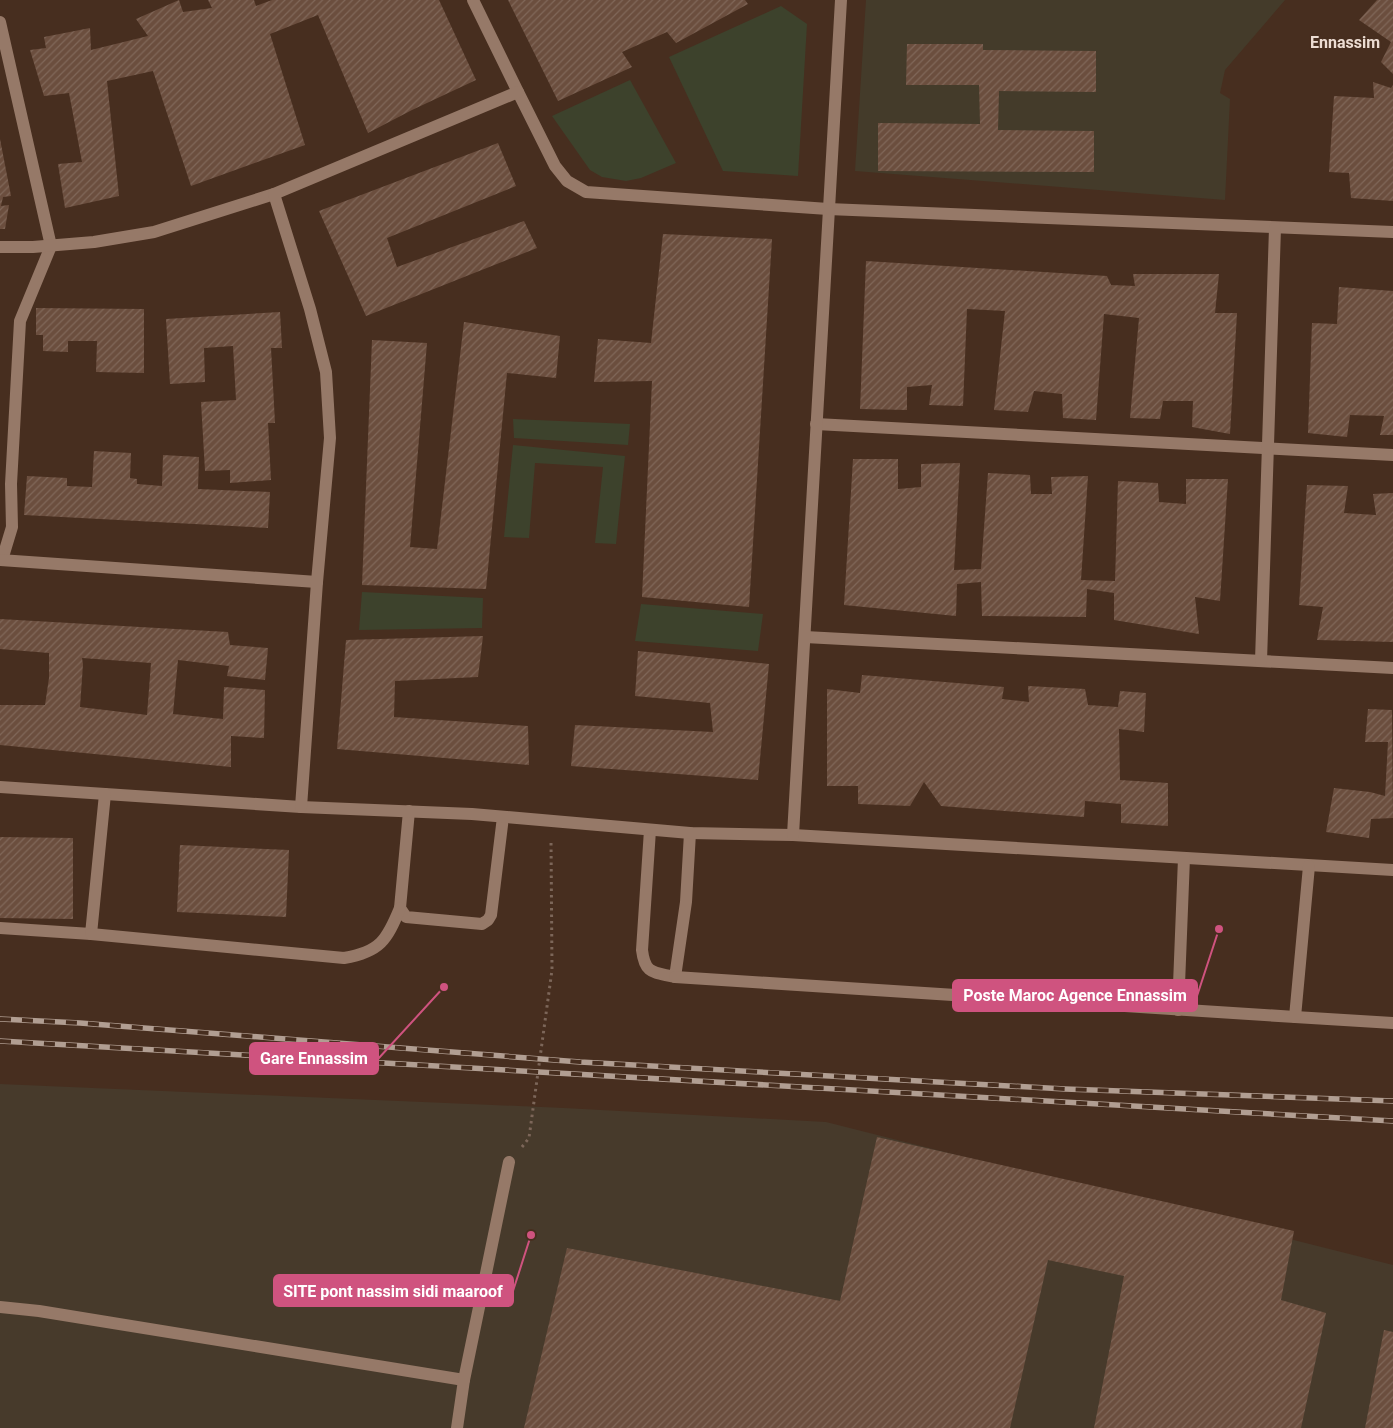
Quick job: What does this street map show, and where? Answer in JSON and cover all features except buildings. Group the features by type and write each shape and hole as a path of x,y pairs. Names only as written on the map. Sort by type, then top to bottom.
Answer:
{"street":[{"path":"474,0 555,166 567,181 586,192 828,209 1393,232"},
{"path":"793,835 828,209 842,0"},
{"path":"0,22 50,246 20,321 11,484 12,527 1,560 317,582"},
{"path":"0,247 50,246 94,242 154,232 274,194 518,92"},
{"path":"274,194 310,309 326,372 330,438 317,582 301,807"},
{"path":"1261,661 1276,228"},
{"path":"816,424 1393,455"},
{"path":"805,636 1393,668"},
{"path":"0,787 301,807 472,814 690,834 793,835 1393,870"},
{"path":"91,934 105,794"},
{"path":"0,928 91,934 344,958 358,956 379,945 390,931 400,908 409,811"},
{"path":"400,908 406,917 482,924 488,920 491,915 503,817"},
{"path":"650,830 643,961 652,972 675,977 1393,1023"},
{"path":"675,977 686,902 690,834"},
{"path":"1178,1010 1184,858"},
{"path":"1295,1018 1309,866"},
{"path":"457,1428 464,1380 509,1162"},
{"path":"0,1307 39,1311 464,1380"}],"path":[{"path":"529,1138 552,970 550,822"}],"shaded area":[{"path":"866,0 1285,0 1225,70 1220,93 1230,99 1225,200 855,171"},
{"path":"0,1084 564,1108 826,1122 1393,1265 1393,1428 0,1428"}],"green space":[{"path":"781,6 807,24 798,176 723,171 669,57"},
{"path":"630,80 676,163 641,178 626,181 602,177 590,170 552,116"},
{"path":"513,419 630,424 628,445 514,438"},
{"path":"513,445 625,456 616,544 595,543 603,467 535,463 529,538 504,537"},
{"path":"362,592 483,598 482,628 359,630"},
{"path":"641,604 763,614 758,651 635,641"}],"railway":[{"path":"0,1019 80,1023 580,1062 1065,1089 1393,1101"},
{"path":"0,1041 1393,1121"}],"place":[{"name":"Poste Maroc Agence Ennassim","path":"1219,929"},
{"name":"Gare Ennassim","path":"444,987"},
{"name":"SITE pont nassim sidi maaroof","path":"531,1235"}],"district":[{"name":"Ennassim","path":"1345,42"}]}
